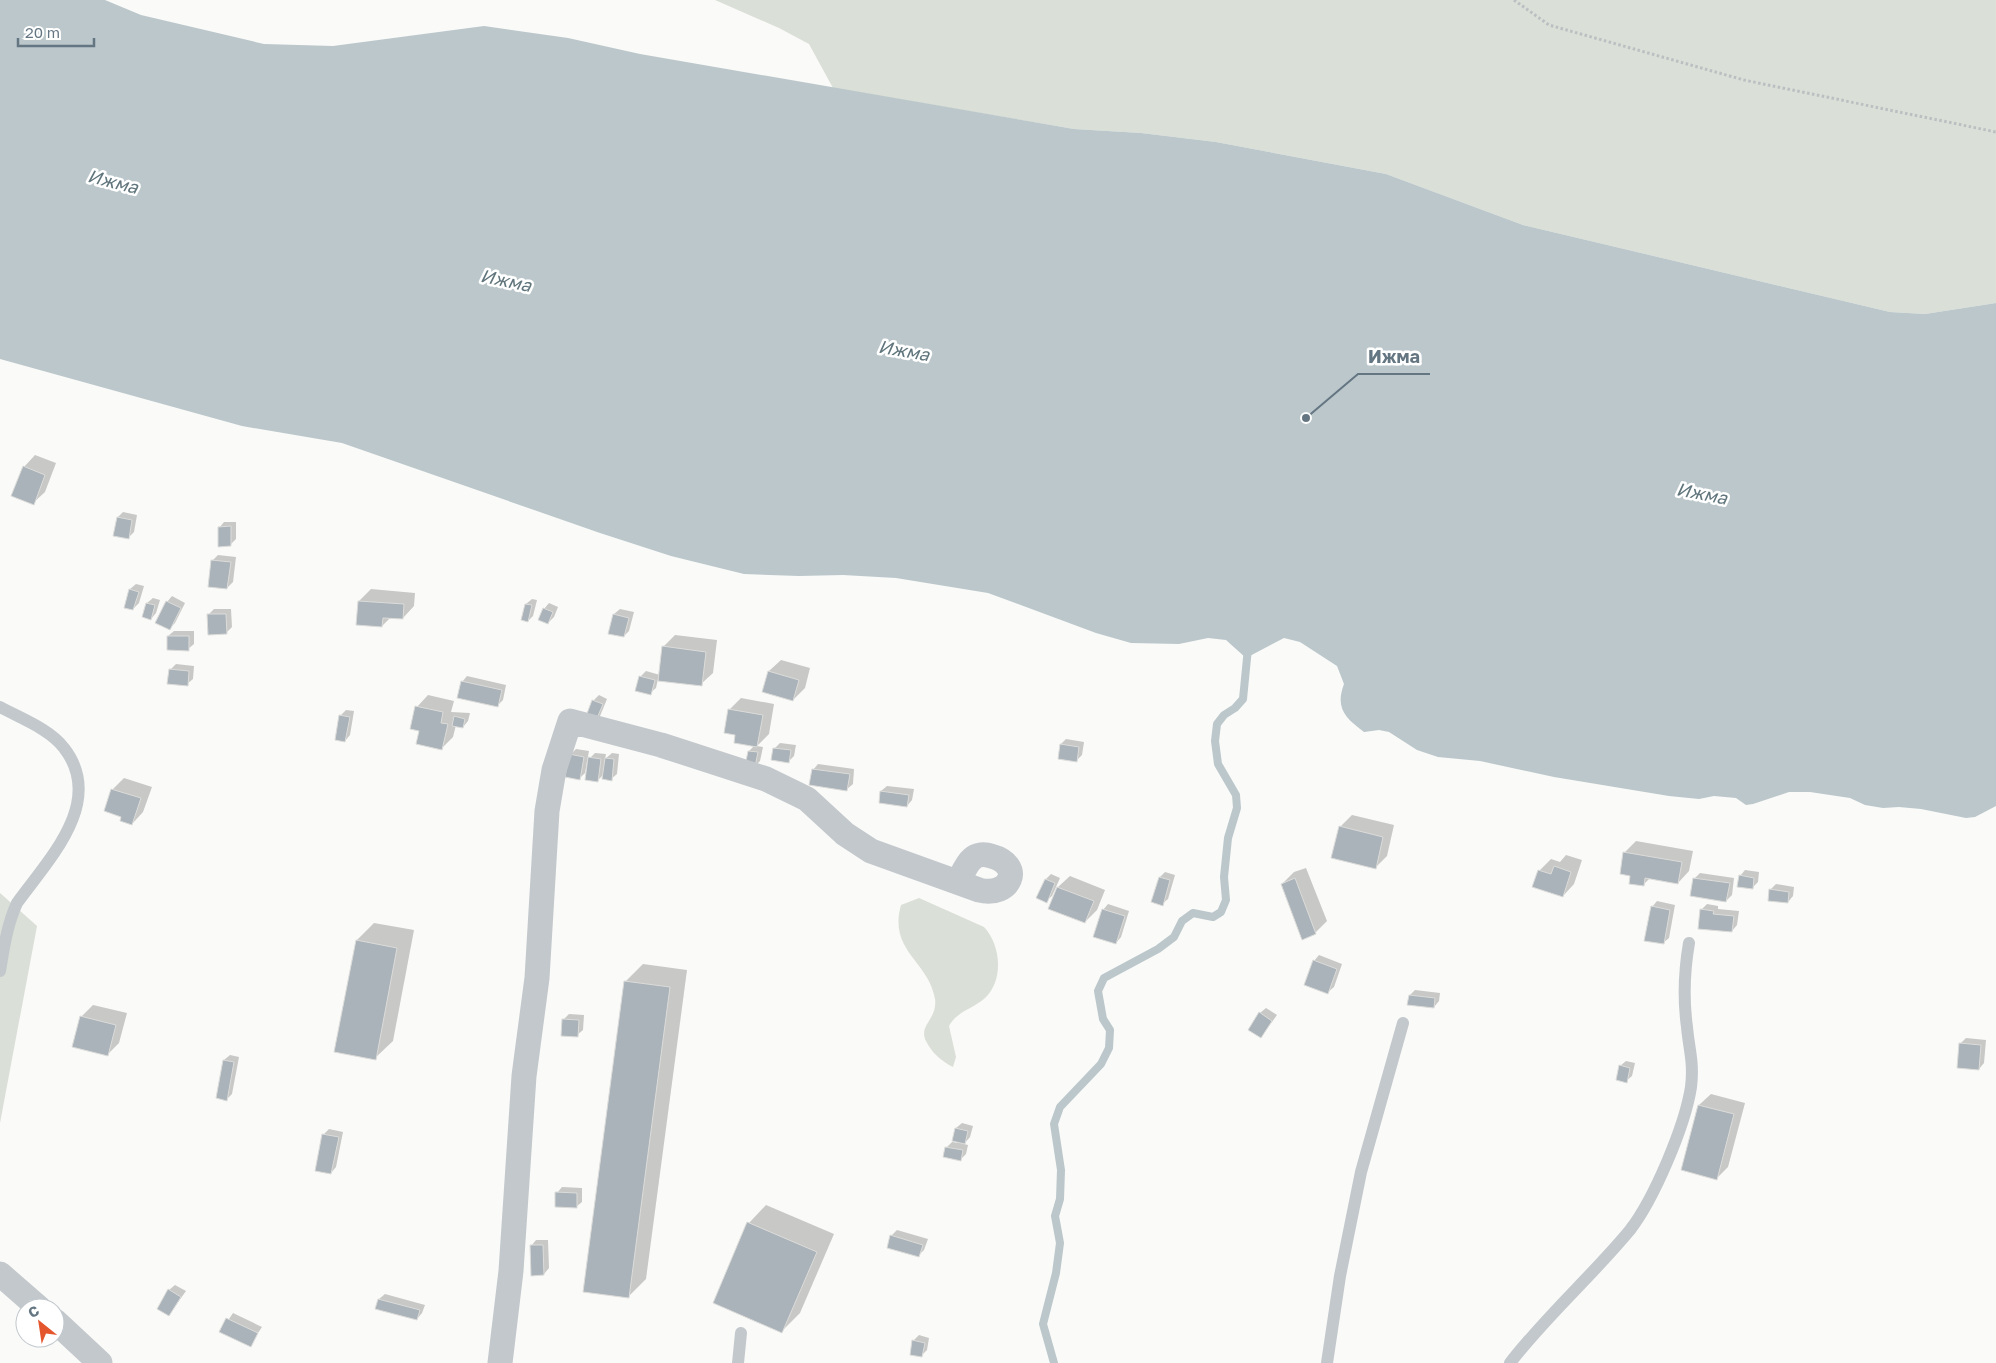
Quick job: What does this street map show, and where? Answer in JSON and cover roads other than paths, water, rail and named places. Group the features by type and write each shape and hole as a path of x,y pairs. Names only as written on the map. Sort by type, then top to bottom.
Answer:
{"street":[{"path":"500,1363 513,1254 524,1076 537,978 547,811 556,762 570,721 661,745 766,779 807,799 857,843 888,859 958,882"},
{"path":"0,1274 28,1298"},
{"path":"65,1330 100,1363"}],"lane":[{"path":"0,707 52,736 64,747 76,771 79,792 75,814 68,832 4,921 0,971"},
{"path":"1510,1363 1543,1322 1610,1254 1631,1228 1667,1158 1690,1089 1694,1062 1687,1028 1684,996 1684,974 1689,943"},
{"path":"1327,1363 1340,1276 1359,1182 1404,1023"},
{"path":"738,1363 741,1333"}],"water":[{"path":"0,0 105,0 141,15 264,44 333,46 484,26 568,38 640,54 1074,129 1141,133 1216,142 1386,174 1523,225 1890,312 1925,314 1996,303 1996,806 1975,817 1966,818 1921,809 1883,808 1865,805 1850,798 1810,792 1789,792 1746,805 1736,798 1714,796 1699,799 1669,796 1554,777 1480,761 1438,757 1417,750 1389,732 1379,730 1364,732 1357,727 1347,717 1341,706 1341,692 1344,684 1337,666 1300,642 1284,638 1246,658 1226,640 1208,638 1179,644 1131,643 1096,633 988,593 896,578 843,575 744,574 671,556 600,533 342,443 242,426 0,359"}],"waterway":[{"path":"1054,1363 1043,1324 1056,1273 1060,1243 1055,1216 1060,1199 1061,1170 1054,1124 1060,1107 1101,1064 1109,1048 1110,1030 1103,1019 1098,991 1104,978 1158,949 1174,937 1182,921 1193,913 1213,917 1221,912 1226,900 1224,877 1228,838 1237,808 1236,795 1218,764 1215,741 1217,724 1224,715 1235,708 1243,699 1248,648"}],"place":[{"name":"Ижма","path":"1306,418"}]}
